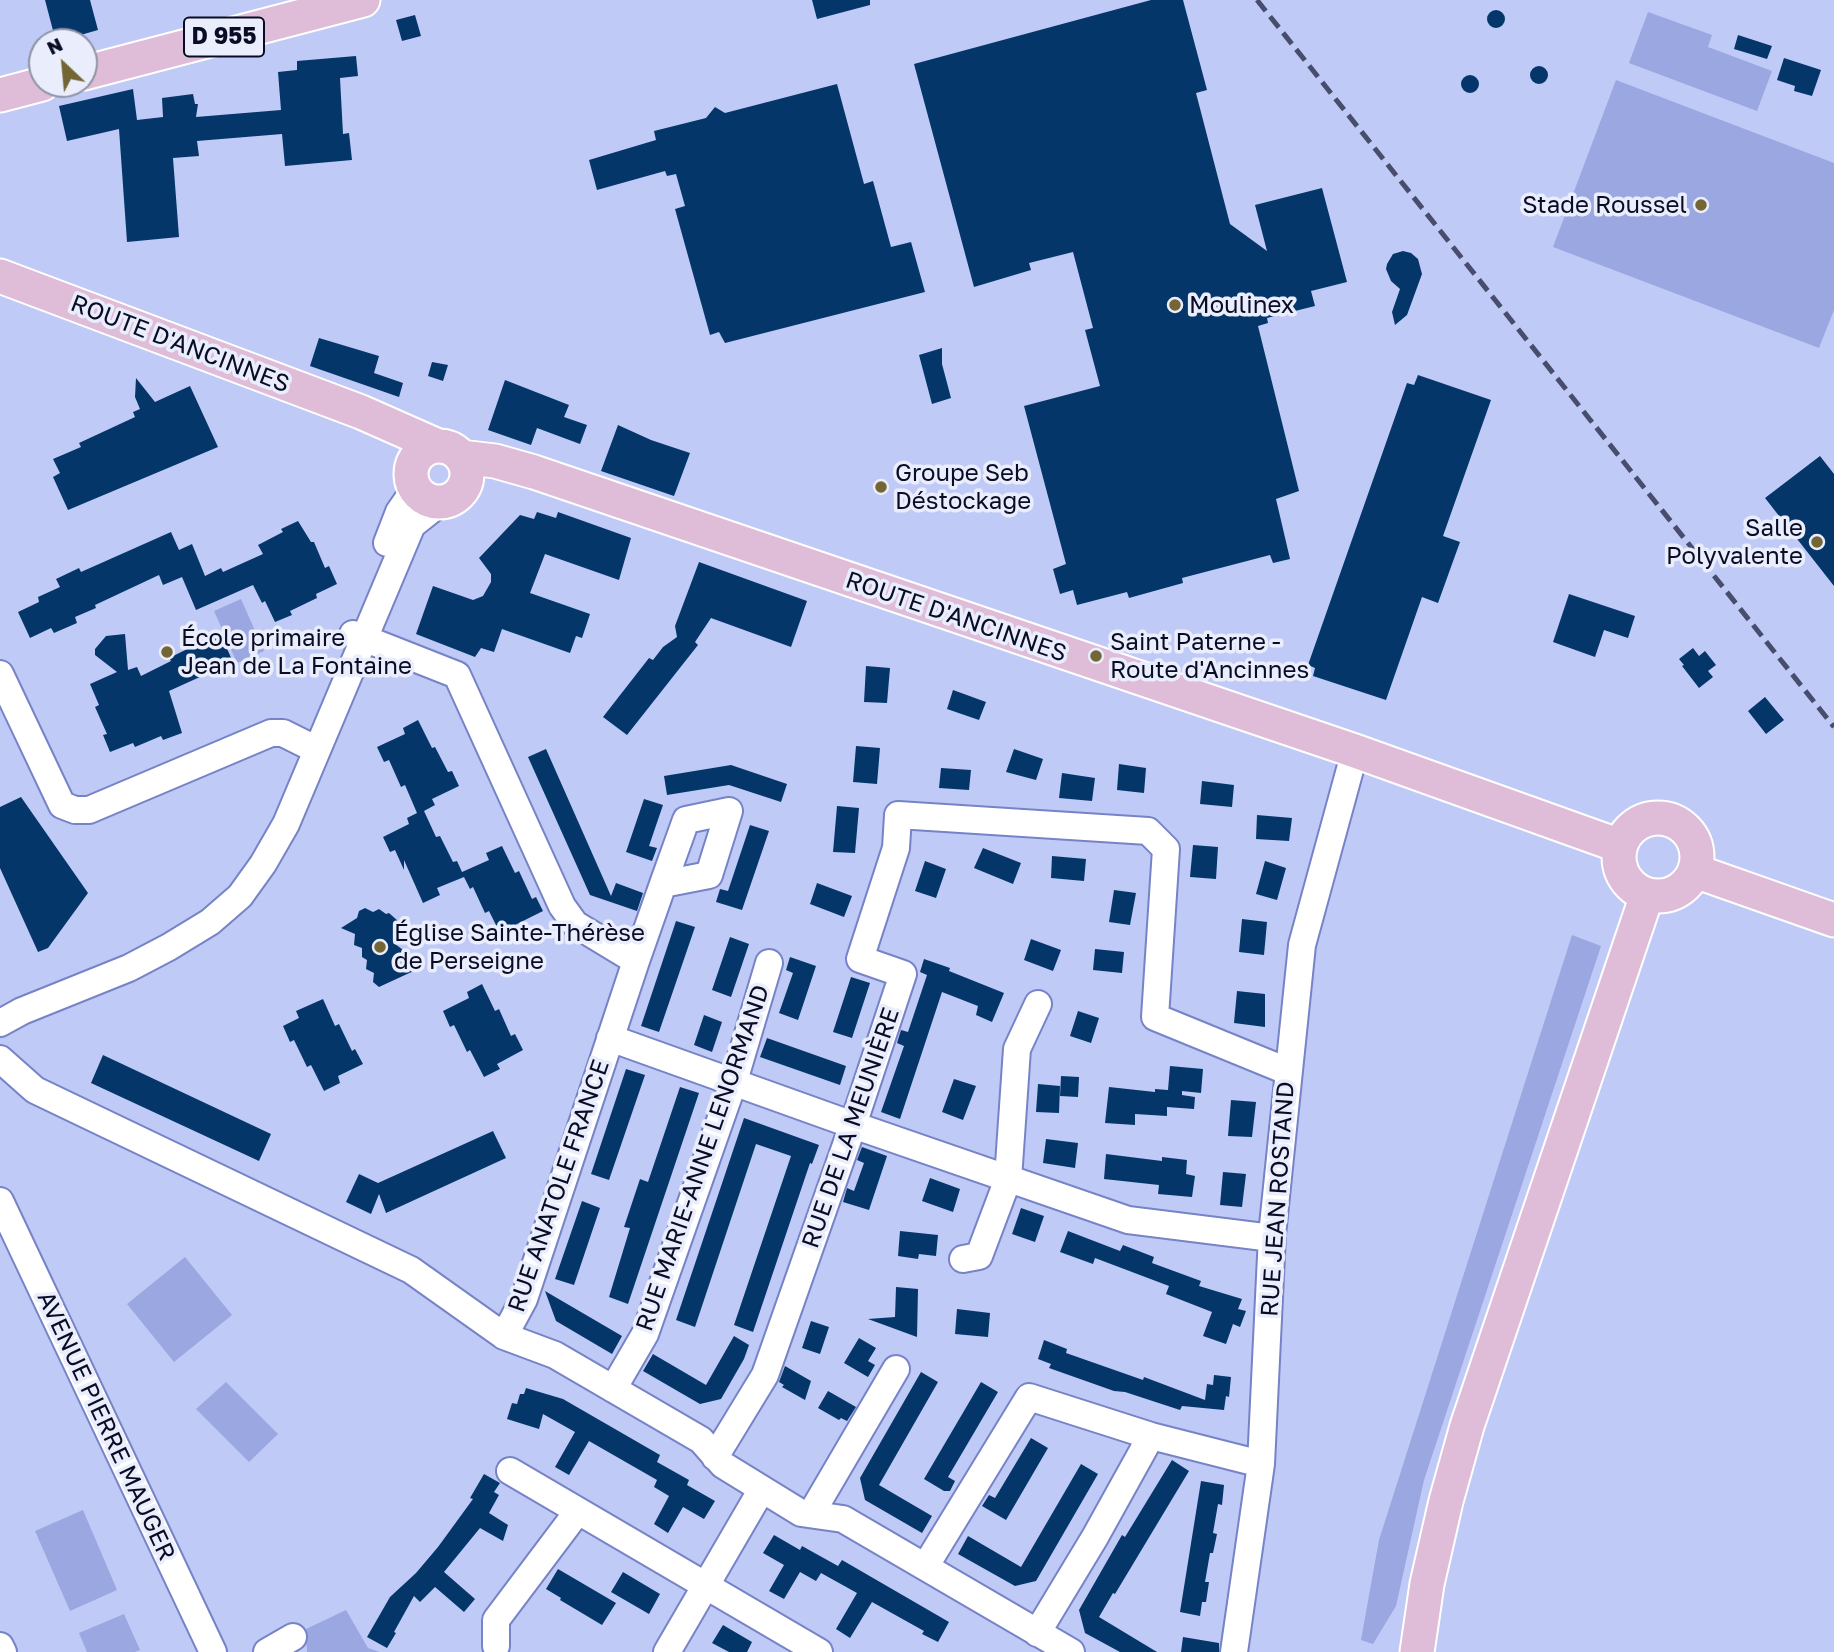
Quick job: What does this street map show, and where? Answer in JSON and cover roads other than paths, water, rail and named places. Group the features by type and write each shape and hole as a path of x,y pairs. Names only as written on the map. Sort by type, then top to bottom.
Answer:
{"main road":[{"name":"D 955","path":"98,69 347,2"},
{"path":"0,95 28,88"},
{"name":"ROUTE D'ANCINNES","path":"0,276 361,412 439,473 495,461 534,472 1367,756 1620,846"},
{"path":"1658,818 1670,820 1682,826 1696,846 1695,871 1680,889 1670,895 1647,895 1635,890 1626,881 1620,870 1620,846 1634,825 1658,818"},
{"path":"1695,871 1834,920"},
{"path":"1417,1652 1427,1584 1467,1426 1647,895"}],"street":[{"path":"0,1005 118,958 171,931 197,914 250,857 311,747 359,637 399,512 439,473"},
{"path":"359,637 457,675 562,906 575,924 636,961"},
{"path":"0,674 62,806 75,810 89,810 271,733 283,733 311,747"},
{"path":"0,1023 22,1011 129,968 169,947 220,913 240,895 263,864 286,824 311,747"},
{"name":"RUE JEAN ROSTAND","path":"1234,1652 1261,1464 1272,1238 1302,945 1367,756"},
{"name":"RUE DE LA MEUNIÈRE","path":"715,1457 765,1375 903,974 860,959 896,848 898,815 1148,831 1166,849 1155,1017 1287,1071"},
{"name":"RUE ANATOLE FRANCE","path":"0,1059 35,1090 411,1270 504,1336 524,1298 663,884"},
{"name":"RUE MARIE-ANNE LENORMAND","path":"613,1389 645,1334 734,1081 769,963"},
{"path":"963,1259 979,1256 1008,1180 1017,1049 1038,1004"},
{"path":"610,1038 1128,1220 1272,1238"},
{"name":"AVENUE PIERRE MAUGER","path":"0,1201 213,1652"},
{"path":"504,1336 555,1355 701,1440 723,1465 801,1513 843,1519 1070,1652"},
{"path":"811,1514 896,1368"},
{"path":"925,1567 1029,1397 1151,1436 1261,1464"},
{"path":"1037,1633 1095,1537 1151,1436"},
{"path":"510,1471 819,1652"},
{"path":"667,1652 762,1489"},
{"path":"496,1646 496,1620 578,1511"},
{"path":"267,1652 293,1637"},
{"path":"0,1646 3,1652"}],"railway":[{"path":"1257,0 1834,727"}],"place":[{"name":"Stade Roussel","path":"1701,205"},
{"name":"Moulinex","path":"1175,305"},
{"name":"Groupe Seb Déstockage","path":"881,487"},
{"name":"Salle Polyvalente","path":"1817,542"},
{"name":"École primaire Jean de La Fontaine","path":"167,652"},
{"name":"Saint Paterne - Route d'Ancinnes","path":"1096,656"},
{"name":"Église Sainte-Thérèse de Perseigne","path":"380,947"}]}
